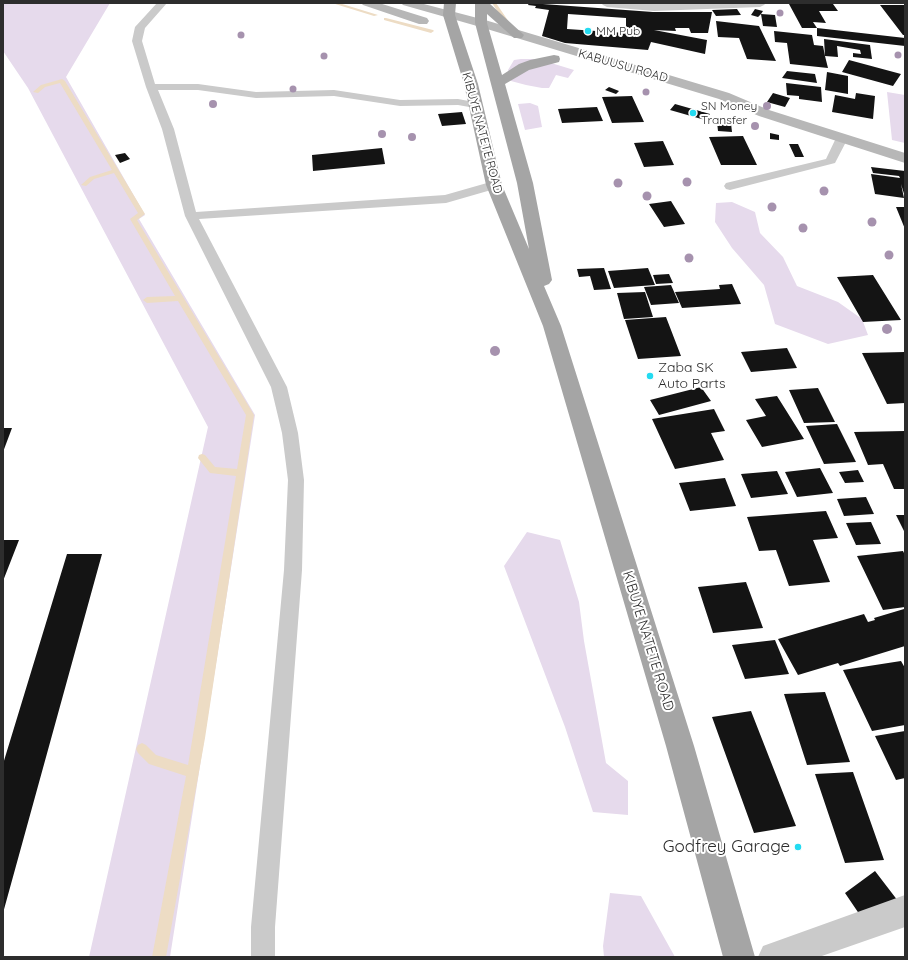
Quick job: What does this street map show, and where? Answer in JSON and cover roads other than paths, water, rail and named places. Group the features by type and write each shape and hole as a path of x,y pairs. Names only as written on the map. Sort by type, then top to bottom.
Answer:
{"main road":[{"name":"KIBUYE NATETE ROAD","path":"481,3 481,23 470,36 471,84 494,185 552,326 680,746 739,957"},
{"path":"481,3 518,34"},
{"name":"KIBUYE NATETE ROAD","path":"450,9 470,36 497,83 525,183 552,326"},
{"path":"497,83 524,67 534,63 554,59"}],"street":[{"path":"367,3 502,45"},
{"name":"KABUUSU ROAD","path":"407,3 450,9 481,23 724,96 764,113 905,158"},
{"path":"607,3 654,7 760,3"},
{"name":"KABUUSU ROAD","path":"532,53 568,63"},
{"name":"KABUUSU ROAD","path":"582,67 720,105 764,113"},
{"path":"774,957 905,911"}],"lane":[{"path":"162,3 140,27 137,41 151,86 168,129 191,216 279,388 290,433 296,480 293,570 264,919 263,957"},
{"path":"151,86 198,87 256,95 334,93 400,103 458,102 475,105"},
{"path":"730,186 831,161 842,138"},
{"path":"191,216 446,199 494,185"}],"waterway":[{"path":"334,3 376,15"},
{"path":"494,4 507,22"},
{"path":"386,19 431,31"},
{"path":"36,92 43,86 62,81 142,214 133,219 250,415 241,473"},
{"path":"84,185 92,178 115,171"},
{"path":"147,300 180,298"},
{"path":"202,458 213,470 241,473"},
{"path":"193,772 241,473"},
{"path":"142,749 153,760 193,772"},
{"path":"159,957 193,772"}],"place":[{"name":"MM Pub","path":"588,31"},
{"name":"SN Money Transfer","path":"693,113"},
{"name":"Zaba SK Auto Parts","path":"650,376"},
{"name":"Godfrey Garage","path":"798,847"}]}
